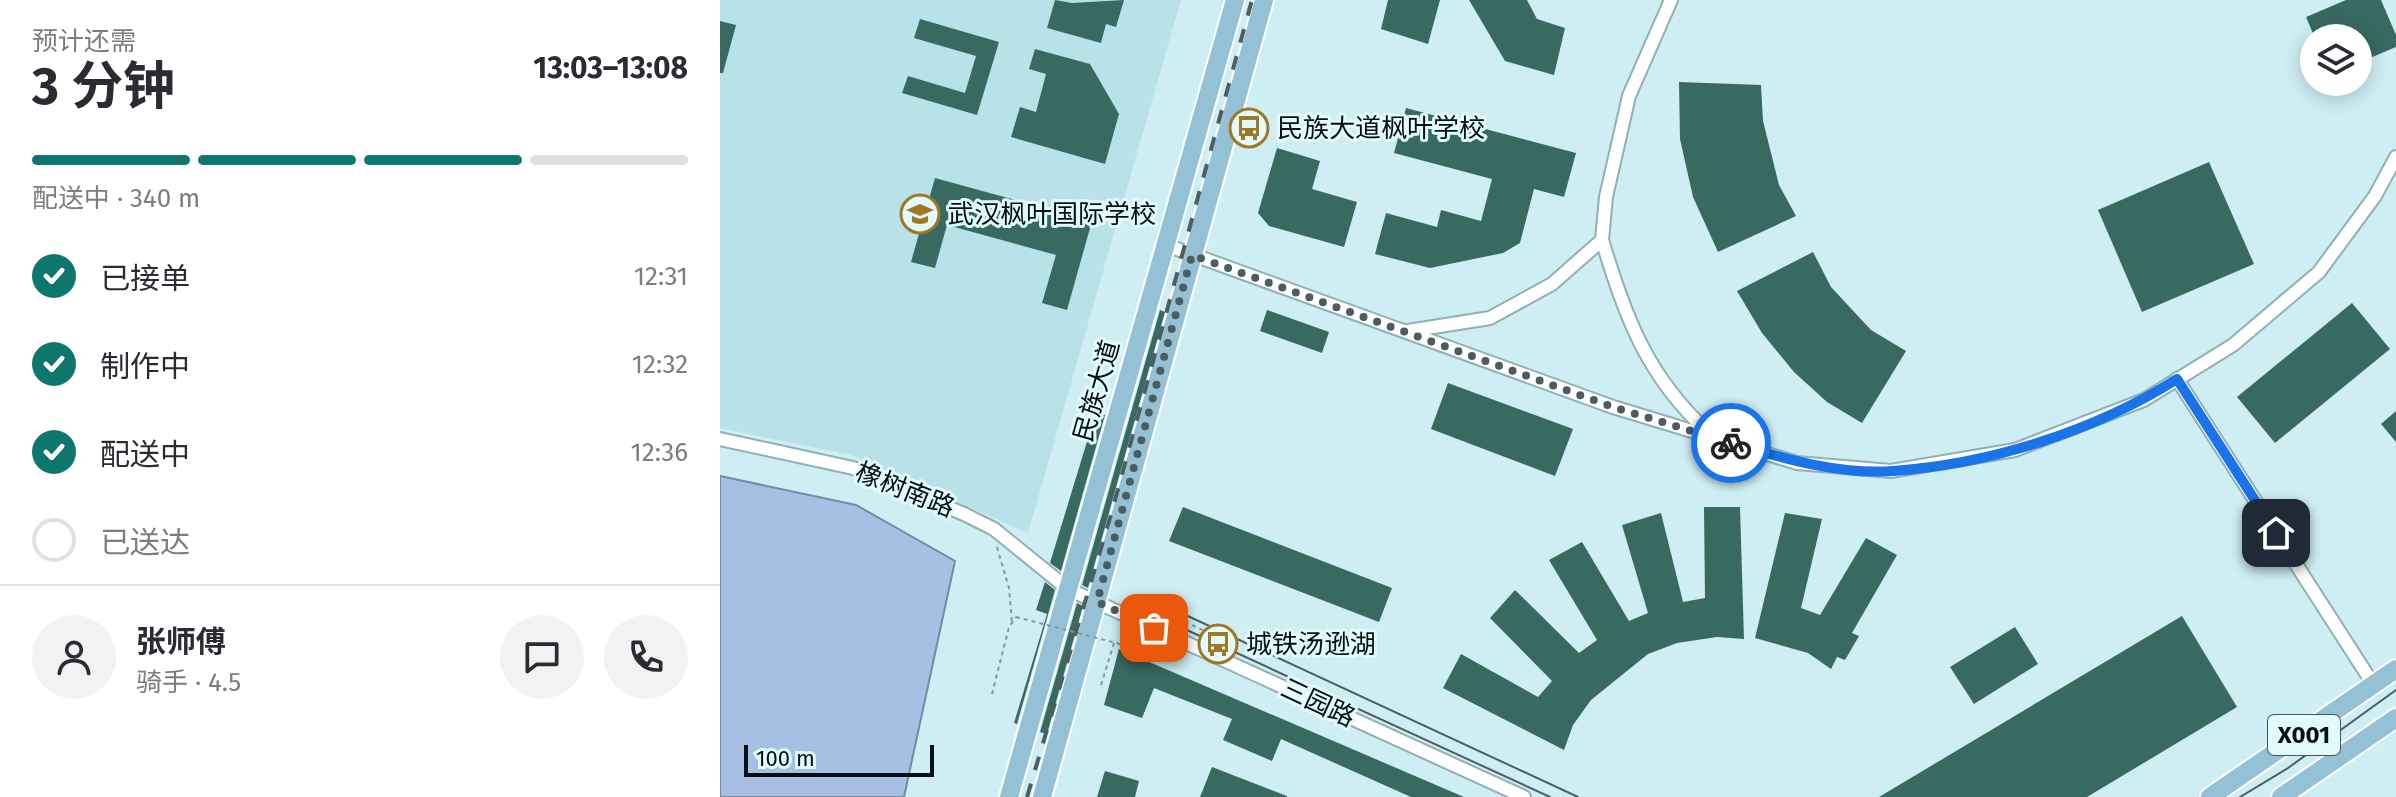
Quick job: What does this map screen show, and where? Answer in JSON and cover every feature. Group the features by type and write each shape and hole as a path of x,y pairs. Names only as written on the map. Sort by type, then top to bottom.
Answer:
{"main road":[{"name":"民族大道","path":"1009,797 1235,0"},
{"path":"1042,797 1264,0"},
{"name":"X001","path":"2210,797 2375,687 2396,669"},
{"name":"X001","path":"2281,797 2396,718"}],"street":[{"path":"1671,0 1629,96 1606,197 1602,240 1642,349 1677,405 1714,438"},
{"path":"1166,245 1613,407 1797,463 1891,471 2015,450 2144,400 2233,345 2319,272 2375,196 2396,157"},
{"path":"1405,332 1490,318 1552,284 1602,240"},
{"path":"2177,379 2375,687"},
{"name":"橡树南路","path":"720,439 853,468 994,529 1068,589"},
{"name":"三园路","path":"1068,589 1524,797"}],"path":[{"path":"994,529 999,561 1009,588 1012,623"},
{"path":"992,694 1016,617 1120,644 1134,598 1237,646"},
{"path":"1101,685 1114,643"}],"shaded area":[{"name":"武汉枫叶国际学校","path":"720,0 1181,0 1028,533 851,455 720,428"},
{"path":"720,476 856,505 955,561 904,797 720,797"}],"building":[{"path":"1055,0 1072,3 1124,0 1116,27 1106,24 1101,43 1047,28"},
{"path":"1388,0 1440,0 1428,44 1381,29"},
{"path":"1469,0 1527,0 1537,19 1565,28 1554,75 1505,61"},
{"path":"2346,0 2381,0 2396,35 2396,47 2372,57 2372,24 2309,24 2306,17"},
{"path":"920,19 999,42 977,115 902,93 908,76 965,93 976,56 914,38"},
{"path":"720,21 736,25 723,73 720,73"},
{"path":"1035,49 1090,64 1119,114 1105,164 1011,137 1020,107 1036,112 1046,74 1029,69"},
{"path":"1679,82 1761,85 1763,121 1779,185 1796,216 1718,252 1693,197 1680,139"},
{"path":"1406,108 1576,153 1564,197 1534,189 1520,243 1503,253 1430,268 1375,254 1386,213 1437,227 1441,210 1481,221 1492,179 1394,153"},
{"path":"1277,148 1320,161 1312,189 1357,202 1344,247 1269,226 1258,213"},
{"path":"2209,162 2254,264 2142,312 2098,210"},
{"path":"935,178 1092,221 1067,310 1042,303 1056,255 947,225 935,268 911,262"},
{"path":"1813,252 1831,287 1871,330 1906,351 1862,423 1827,402 1794,372 1762,333 1737,291"},
{"path":"2352,303 2390,349 2275,443 2237,397"},
{"path":"1160,310 1165,312 1088,588 1082,585"},
{"path":"1267,310 1329,332 1322,353 1260,331"},
{"path":"1448,383 1573,429 1555,476 1431,429"},
{"path":"2396,411 2396,442 2381,424"},
{"path":"1096,412 1105,415 1061,571 1050,563"},
{"path":"1183,507 1392,588 1379,622 1169,541"},
{"path":"1704,507 1740,507 1744,639 1717,637 1677,643 1648,654 1591,700 1573,725 1564,750 1443,688 1461,654 1538,697 1552,681 1490,618 1515,590 1579,653 1597,640 1549,560 1582,542 1629,621 1648,613 1622,525 1661,513 1683,602 1705,598"},
{"path":"1785,513 1822,519 1801,608 1820,615 1866,538 1897,555 1852,633 1859,636 1845,660 1837,657 1831,669 1808,653 1755,638"},
{"path":"1045,582 1055,590 1017,724 1014,723 1047,614 1036,610"},
{"path":"1077,603 1083,606 1047,734 1040,732"},
{"path":"2182,616 2237,707 2087,797 1879,797"},
{"path":"2015,627 2038,664 1974,704 1950,667"},
{"path":"1119,649 1464,797 1411,797 1281,739 1272,761 1223,740 1232,719 1154,688 1142,718 1104,705"},
{"path":"1212,767 1287,796 1287,797 1200,797"},
{"path":"1105,771 1139,781 1135,797 1097,797"}],"tram line":[{"path":"1149,598 1578,797"},
{"path":"1141,609 1550,797"},
{"path":"2240,797 2288,768 2396,690"}],"railway":[{"path":"1027,797 1110,518 1252,0"}],"way so far":[{"path":"1154,628 1097,602 1192,255 1613,407 1731,443"}],"place":[{"name":"民族大道枫叶学校","path":"1249,128"},
{"name":"武汉枫叶国际学校","path":"920,214"},
{"name":"城铁汤逊湖","path":"1218,644"}],"route":[{"path":"1731,443 1797,463 1891,471 2015,450 2144,400 2177,379 2276,533"}]}
